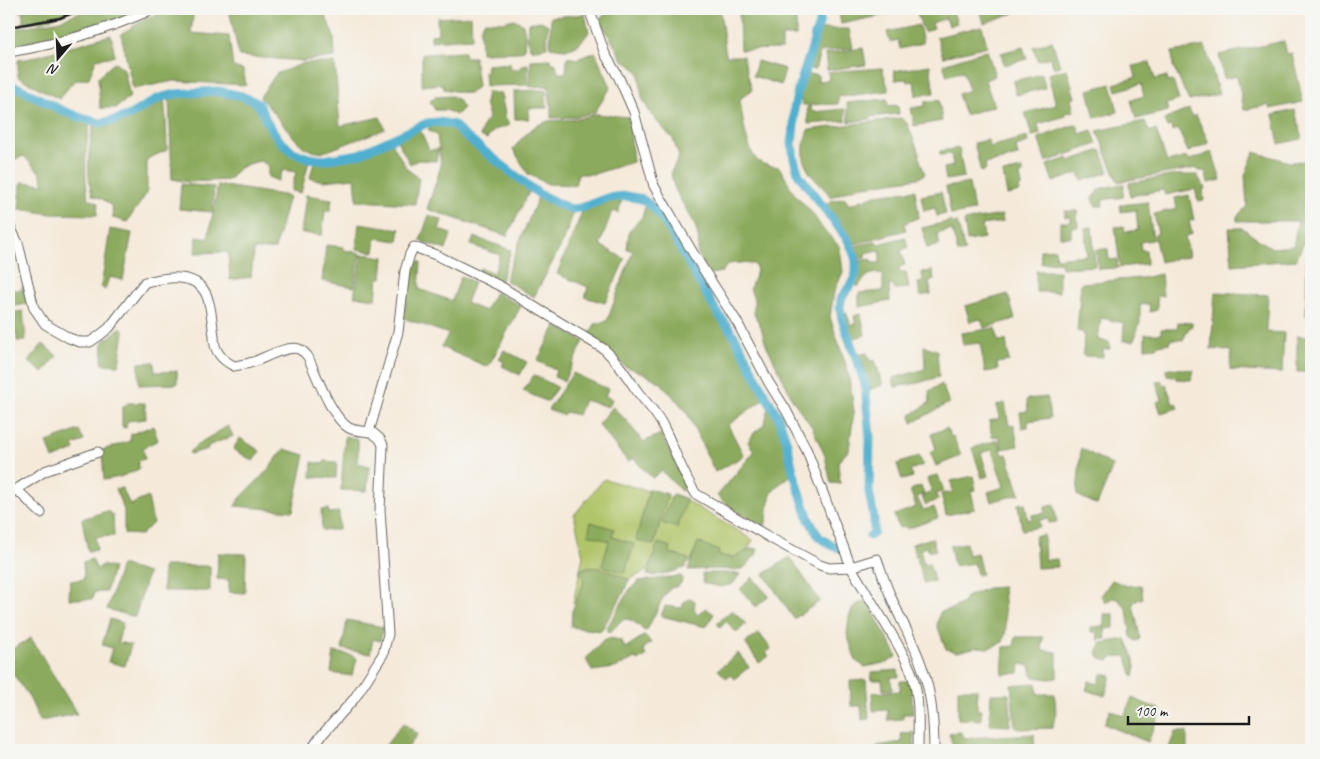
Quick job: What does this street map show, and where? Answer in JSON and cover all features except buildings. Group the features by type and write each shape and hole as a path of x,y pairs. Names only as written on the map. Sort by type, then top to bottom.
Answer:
{"street":[{"path":"9,52 32,49 82,37 153,9"},
{"path":"589,9 605,54 619,78 634,112 654,186 693,253 737,322 808,451 851,567 897,644 913,678 918,709 918,750"},
{"path":"9,225 18,243 34,308 45,324 69,338 80,342 90,342 99,336 109,328 145,282 166,278 190,280 204,289 209,297 215,345 218,353 225,361 234,366 252,362 292,348 304,352 334,413 349,428 373,433 380,439 383,445 380,510 388,634 386,644 383,654 354,699 320,736 311,750"},
{"path":"369,432 398,332 404,271 414,247 436,255 500,286 604,349 613,357 664,426 696,494 774,540 829,568 851,567 877,559 889,592 923,669 932,710 934,750"},
{"path":"41,513 12,492 45,471 98,452"}],"green space":[{"path":"9,9 77,9 43,21 23,22 23,11 9,11"},
{"path":"88,9 148,9 84,33 9,51 9,30 60,20"},
{"path":"171,9 194,9 191,33 229,36 233,67 243,70 246,85 174,81 133,89 121,34 147,18"},
{"path":"229,9 323,9 334,37 335,57 302,61 239,56"},
{"path":"611,9 720,9 726,56 743,56 752,90 740,99 745,131 753,155 762,163 779,167 793,192 840,247 843,272 834,292 830,317 848,371 854,411 849,450 838,462 840,484 831,483 825,456 812,427 794,402 765,342 761,327 754,314 754,300 750,288 757,271 755,264 728,264 722,272 710,274 697,253 698,236 696,228 676,191 672,179 671,172 679,157 673,139 652,116 642,98 639,72 622,59 599,20"},
{"path":"739,9 796,9 796,36 782,36 782,49 740,50"},
{"path":"828,9 893,9 894,13 841,24 839,13 830,14"},
{"path":"915,9 924,9 925,12 934,9 952,9 957,23 949,26 946,18 932,23 934,28 924,32"},
{"path":"980,9 1013,9 1014,13 984,23"},
{"path":"585,14 589,32 577,46 569,49 550,47 551,17"},
{"path":"471,16 472,38 431,41 431,35 438,34 437,18"},
{"path":"514,19 523,24 525,34 524,50 518,52 481,53 480,29 485,21 503,22"},
{"path":"541,21 548,25 547,47 531,50 527,40 528,23"},
{"path":"919,25 923,43 900,49 898,40 890,42 887,32"},
{"path":"982,26 987,46 943,57 937,37"},
{"path":"817,29 849,29 853,48 820,52 815,70 807,68"},
{"path":"111,35 115,56 96,59 89,78 74,81 59,99 18,77 18,60"},
{"path":"1052,41 1060,66 1054,68 1050,57 1038,61 1033,47"},
{"path":"1284,41 1287,54 1292,53 1303,102 1270,109 1268,105 1244,110 1237,76 1224,79 1219,55"},
{"path":"1205,46 1219,94 1189,101 1173,66 1172,52"},
{"path":"1023,47 1027,59 1004,65 1001,53"},
{"path":"863,48 866,65 827,70 825,54"},
{"path":"987,50 995,76 985,80 994,106 965,115 958,94 969,90 963,71 947,76 943,64"},
{"path":"464,52 465,57 474,57 478,86 469,94 444,89 443,84 422,86 422,54"},
{"path":"595,52 611,87 595,112 576,117 551,118 548,86 530,87 531,60 551,59 551,62 556,64 558,73 566,73 567,57 577,59"},
{"path":"757,61 785,69 781,85 753,76"},
{"path":"115,62 124,69 130,97 116,108 100,108 98,77"},
{"path":"1150,62 1155,79 1167,76 1168,82 1173,81 1179,100 1166,104 1168,111 1136,119 1131,100 1144,96 1141,84 1116,91 1114,84 1136,77 1133,66"},
{"path":"304,63 335,63 340,126 380,117 385,129 327,151 316,152 305,148 260,97 276,74"},
{"path":"510,63 511,69 520,69 521,65 528,64 528,85 485,86 484,72 486,72 487,65"},
{"path":"930,65 934,93 916,96 914,81 908,82 907,79 895,80 894,71"},
{"path":"882,68 889,91 838,97 838,104 803,105 799,96 807,74 818,75 818,81 829,80 828,72"},
{"path":"1067,69 1075,98 1071,99 1074,111 1065,113 1066,116 1038,124 1040,134 1032,136 1025,113 1056,105 1048,74"},
{"path":"1042,74 1045,88 1016,95 1013,81"},
{"path":"1111,84 1118,112 1095,118 1088,90"},
{"path":"9,87 79,121 90,123 86,151 86,179 88,198 98,203 97,215 51,214 19,209 21,182 44,184 40,173 24,156 11,161 9,159"},
{"path":"546,90 547,108 529,108 529,119 515,119 514,91"},
{"path":"487,92 501,93 506,120 510,125 494,130 487,139 480,136 484,123 489,117 485,103"},
{"path":"217,93 241,98 256,106 279,143 292,153 309,161 301,193 291,191 296,172 283,170 278,181 268,177 268,165 260,161 238,169 229,180 188,182 172,179 169,98"},
{"path":"452,96 458,100 463,108 456,115 446,110 435,110 430,101 435,97"},
{"path":"160,99 164,99 167,150 147,159 147,193 127,222 113,218 112,207 104,200 92,195 90,186 89,158 94,122 103,123 120,120"},
{"path":"887,99 888,106 898,105 899,114 849,122 847,103"},
{"path":"939,100 942,121 914,126 911,108 925,106 925,102"},
{"path":"811,106 812,112 845,109 846,121 808,124 807,107"},
{"path":"1189,109 1192,117 1196,115 1209,143 1188,152 1178,129 1173,131 1171,126 1167,127 1164,120"},
{"path":"1295,110 1302,139 1279,144 1273,115"},
{"path":"596,114 629,117 633,162 594,174 578,174 575,185 548,184 528,174 513,149 534,127 548,121 577,119"},
{"path":"901,118 907,123 919,153 925,174 919,178 858,187 831,197 808,171 804,154 808,130"},
{"path":"1145,121 1149,131 1156,130 1167,162 1187,157 1190,160 1212,152 1221,180 1208,183 1205,171 1198,171 1196,168 1118,182 1097,131"},
{"path":"439,123 453,126 519,181 529,192 507,236 427,209 441,166 437,135 429,131 429,126"},
{"path":"1077,124 1080,134 1092,130 1097,144 1046,162 1038,138"},
{"path":"420,129 429,150 438,149 436,161 418,160 410,164 396,139"},
{"path":"1027,137 1028,143 1016,147 1018,156 985,164 986,170 981,172 974,143 988,140 989,147"},
{"path":"392,143 407,169 419,178 415,204 357,201 355,178 323,181 310,178 314,162 345,159"},
{"path":"959,148 964,177 946,180 944,168 953,166 951,154 940,155 940,151"},
{"path":"1101,150 1109,172 1082,181 1079,173 1053,182 1047,165 1068,158 1069,161"},
{"path":"1254,152 1290,162 1311,161 1311,243 1303,244 1296,260 1232,265 1229,228 1243,228 1272,248 1293,246 1298,221 1237,221 1237,216 1247,206 1245,176"},
{"path":"1022,169 1020,192 1007,195 1003,173"},
{"path":"1175,175 1197,175 1205,188 1203,191 1204,200 1198,201 1195,189 1165,195 1163,190 1130,196 1129,183"},
{"path":"969,183 974,211 951,215 946,187"},
{"path":"181,184 214,187 212,212 179,209"},
{"path":"1124,184 1123,197 1102,200 1103,206 1095,206 1093,198 1101,188"},
{"path":"218,185 289,196 275,249 254,250 251,277 230,280 228,252 195,253 197,237 208,239"},
{"path":"915,190 919,217 904,224 906,230 855,244 825,205 831,201 845,198 849,205 876,195"},
{"path":"941,192 946,214 937,216 935,208 924,211 921,196"},
{"path":"306,195 332,199 330,211 325,211 322,235 301,233"},
{"path":"1189,195 1194,220 1189,221 1192,234 1185,236 1189,256 1160,262 1154,235 1158,233 1154,214 1177,209 1175,198"},
{"path":"538,197 569,210 573,215 562,244 534,297 505,280"},
{"path":"612,200 622,200 618,213 612,211 600,245 625,259 605,303 585,297 588,287 557,274 582,212"},
{"path":"1148,202 1153,240 1140,242 1141,250 1146,250 1147,264 1120,267 1115,227 1124,226 1125,232 1138,230 1136,210 1121,212 1120,205"},
{"path":"646,204 653,210 666,228 712,307 733,338 764,399 728,425 744,456 715,472 686,411 661,383 643,373 624,366 589,336 595,324 607,321 633,251 627,249 629,231 642,217"},
{"path":"1065,211 1077,211 1078,227 1071,227 1071,237 1060,237 1060,222 1071,222 1071,217 1065,217"},
{"path":"429,215 442,220 439,230 451,234 446,250 420,241"},
{"path":"1002,215 1003,222 982,225 984,238 967,241 964,221"},
{"path":"951,221 952,224 957,222 965,251 958,253 952,230 937,234 940,245 927,248 922,228"},
{"path":"359,223 400,229 398,241 376,238 374,252 356,249"},
{"path":"1092,227 1095,266 1061,268 1061,262 1041,263 1040,250 1055,249 1056,258 1087,255 1085,228"},
{"path":"110,229 132,233 123,280 109,277 105,290 101,287"},
{"path":"474,237 511,250 500,283 477,275 480,268 494,273 500,255 471,245"},
{"path":"905,237 908,247 901,251 905,265 899,267 900,272 906,272 909,288 895,289 894,286 889,285 890,301 859,307 859,293 883,291 883,274 868,276 858,287 854,283 859,274 860,261 871,259 872,263 880,263 880,250 865,253 866,258 860,259 855,246 876,241 879,244"},
{"path":"326,245 343,247 344,250 360,253 354,287 322,281"},
{"path":"1096,249 1108,249 1109,260 1117,259 1118,268 1098,269"},
{"path":"1307,252 1311,252 1311,316 1306,316"},
{"path":"362,254 384,257 382,278 378,278 376,299 354,296"},
{"path":"411,260 421,262 419,289 452,301 461,276 474,282 466,303 485,311 495,292 521,306 488,367 441,347 449,334 403,318"},
{"path":"933,271 934,280 929,281 931,294 920,296 918,283 923,282 922,272"},
{"path":"1036,271 1059,271 1059,292 1036,292"},
{"path":"1161,274 1163,296 1157,296 1157,310 1150,312 1149,304 1140,305 1140,322 1134,341 1123,341 1124,323 1101,318 1098,340 1109,342 1110,349 1103,349 1103,357 1083,356 1084,333 1077,331 1081,283 1142,278"},
{"path":"22,286 25,286 27,304 9,307 9,290 22,290"},
{"path":"1215,292 1268,295 1266,332 1284,333 1282,373 1230,370 1231,351 1211,349"},
{"path":"1008,294 1015,319 984,328 981,319 970,322 965,306"},
{"path":"23,311 26,341 17,341 16,332 9,332 9,313"},
{"path":"846,312 851,325 856,324 854,316 861,314 865,335 851,339 842,313"},
{"path":"1178,322 1192,323 1183,340 1171,339 1170,343 1145,348 1145,334 1161,334 1161,329 1177,329"},
{"path":"556,326 584,341 564,381 554,377 556,370 537,361"},
{"path":"121,327 124,331 119,365 102,364 103,342"},
{"path":"996,328 998,341 1006,340 1009,361 997,363 998,370 985,372 980,343 963,345 961,333"},
{"path":"1297,336 1311,337 1311,372 1297,372"},
{"path":"43,344 57,356 43,373 28,361"},
{"path":"924,346 937,350 939,377 895,387 893,378 925,369"},
{"path":"504,350 527,362 520,375 502,366 504,362 499,359"},
{"path":"867,353 870,361 875,360 883,385 868,390 858,355"},
{"path":"154,362 155,372 177,371 177,384 139,385 139,363"},
{"path":"1166,369 1194,370 1191,380 1176,379 1176,377 1167,375"},
{"path":"573,373 608,389 605,396 612,399 609,407 584,400 578,415 565,412 563,415 548,410"},
{"path":"534,375 557,387 548,402 523,391"},
{"path":"1161,380 1163,385 1166,384 1173,404 1176,403 1178,408 1161,413 1157,402 1162,400 1156,382"},
{"path":"942,384 949,403 912,423 911,415 930,402 929,391"},
{"path":"1047,397 1050,418 1028,421 1028,427 1022,428 1020,412 1028,411 1027,399"},
{"path":"128,403 145,403 146,419 127,421 126,428 122,427 122,408"},
{"path":"1005,403 1009,426 1014,425 1018,446 1002,449 999,436 992,437 989,421 999,419 997,405"},
{"path":"613,407 643,442 661,434 688,486 681,491 662,471 652,478 633,458 628,462 598,424"},
{"path":"768,407 780,431 791,475 772,493 765,526 751,520 717,496 754,452 748,442 754,433 765,424"},
{"path":"153,426 158,440 143,448 145,459 138,461 139,469 120,477 104,480 102,450 130,441 131,434"},
{"path":"228,426 233,436 208,446 208,449 190,454 189,452 201,442"},
{"path":"947,428 951,437 953,436 961,456 936,466 930,452 936,449 931,434"},
{"path":"79,430 84,441 73,445 75,450 53,459 47,442"},
{"path":"345,436 358,439 358,463 369,466 367,491 341,490"},
{"path":"240,438 260,451 253,461 233,449"},
{"path":"998,440 1003,455 1007,454 1020,494 991,502 988,492 1004,487 992,450 981,453 988,476 982,478 972,448"},
{"path":"1081,448 1113,466 1097,505 1077,495"},
{"path":"284,449 305,455 293,511 235,506 241,497 266,472"},
{"path":"919,456 923,465 910,470 913,477 902,480 897,464"},
{"path":"325,461 337,462 336,478 311,477 312,462 323,464"},
{"path":"938,475 944,491 936,494 938,500 925,505 922,496 932,492 927,479"},
{"path":"973,476 976,490 971,491 975,509 946,515 941,494 953,492 951,481"},
{"path":"604,479 689,502 753,540 742,558 655,567 630,579 608,612 573,603 583,556 574,515"},
{"path":"921,486 924,494 917,497 923,510 934,507 938,518 907,529 905,526 899,528 894,515 916,507 910,490"},
{"path":"122,488 130,505 148,497 153,523 141,535 124,534 124,510 115,489"},
{"path":"649,489 668,494 654,545 636,540"},
{"path":"673,494 687,499 677,528 662,523"},
{"path":"1025,503 1028,520 1032,519 1032,515 1045,513 1045,507 1054,505 1057,522 1049,523 1048,519 1039,520 1040,527 1022,530 1018,504"},
{"path":"328,509 329,513 339,512 339,530 322,530 321,510"},
{"path":"107,511 113,515 114,536 95,537 97,550 88,551 82,519"},
{"path":"591,522 614,529 612,537 634,544 625,573 602,566 609,541 588,534"},
{"path":"1044,535 1045,560 1057,559 1058,567 1037,568 1035,536"},
{"path":"932,538 936,550 929,552 927,547 920,549 924,565 929,563 934,581 924,584 912,544"},
{"path":"698,542 719,551 718,555 728,557 739,555 751,548 758,549 756,555 744,568 736,570 688,570"},
{"path":"658,543 671,547 670,553 689,559 685,568 661,574 647,575"},
{"path":"966,543 968,555 977,553 982,574 977,575 974,563 954,566 950,546"},
{"path":"218,553 246,554 245,593 229,592 229,580 217,579"},
{"path":"790,557 820,601 794,619 764,574"},
{"path":"92,559 97,570 101,565 113,568 106,592 94,592 93,599 69,599 70,581 84,579 83,562"},
{"path":"121,565 148,573 135,617 107,609"},
{"path":"163,566 210,566 210,591 163,591"},
{"path":"587,567 600,568 629,579 624,592 601,631 571,627 572,611 584,582 580,570"},
{"path":"702,573 740,574 733,584 721,587 703,583"},
{"path":"681,576 681,583 676,587 670,588 647,630 644,631 628,619 622,620 610,632 606,629 630,589 639,581"},
{"path":"752,577 769,596 756,607 740,589"},
{"path":"1112,580 1127,586 1141,585 1143,598 1135,601 1133,604 1139,640 1135,641 1131,637 1127,610 1118,599 1112,598 1106,603 1101,596"},
{"path":"1003,587 1006,630 1003,642 989,648 977,647 958,652 946,649 937,625 940,612 963,603 966,597 988,588"},
{"path":"690,598 695,601 694,610 698,615 705,608 714,614 706,627 661,616 665,606 682,608 684,602"},
{"path":"866,599 897,656 889,662 865,667 856,661 847,634 849,617 853,607"},
{"path":"732,610 746,624 737,633 726,621 720,627 717,623"},
{"path":"1104,614 1114,614 1114,628 1105,629 1106,639 1098,640 1097,632 1091,632 1091,627 1104,626"},
{"path":"110,619 123,623 118,642 131,645 125,666 108,662 112,648 102,645"},
{"path":"347,620 383,627 380,641 373,639 370,654 342,649"},
{"path":"759,633 771,649 766,653 769,656 759,663 745,643"},
{"path":"645,635 651,643 643,649 646,656 637,661 635,658 615,668 592,671 586,659 603,640 609,638 621,640 625,648"},
{"path":"1016,637 1043,637 1042,650 1057,652 1057,678 1033,677 1030,666 1020,664 1019,673 1002,674 1004,647 1014,646"},
{"path":"31,638 77,714 40,721 28,695 9,668 9,651"},
{"path":"1126,639 1134,662 1134,677 1127,658 1124,656 1112,657 1109,661 1099,657 1097,653 1102,643"},
{"path":"334,652 351,655 357,659 352,676 331,673"},
{"path":"738,653 749,667 734,679 730,675 726,678 718,670"},
{"path":"898,670 899,677 891,677 892,690 883,690 882,680 872,680 871,672"},
{"path":"1102,674 1111,676 1105,696 1086,690 1089,681 1098,684"},
{"path":"866,680 869,719 862,720 861,706 851,706 850,681"},
{"path":"900,681 911,681 913,714 903,714 903,719 888,720 888,710 873,711 872,693 900,691"},
{"path":"1036,683 1038,694 1055,694 1056,715 1052,728 1015,728 1011,685"},
{"path":"958,689 977,689 977,710 981,710 981,720 958,719"},
{"path":"991,694 1009,694 1010,726 989,725"},
{"path":"1132,698 1161,710 1148,742 1104,724 1110,710 1124,716"},
{"path":"403,723 418,734 406,750 382,750"},
{"path":"913,732 915,749 878,750 877,746 902,742 901,734"},
{"path":"961,732 965,738 1034,734 1035,750 954,750 949,733"},
{"path":"1175,732 1187,732 1187,750 1168,750"}],"waterway":[{"path":"819,9 820,21 798,90 794,109 792,144 799,175 848,240 856,260 856,273 841,299 840,307 842,319 865,384 870,438 869,492 874,518 874,533 870,536"},
{"path":"9,85 19,88 63,111 101,123 130,115 159,98 175,94 218,91 242,96 258,103 268,124 280,141 293,152 308,158 324,160 359,154 427,123 439,122 454,125 461,133 539,194 570,209 581,208 607,198 626,196 642,199 654,208 668,227 713,306 735,337 778,416 809,520 819,537 832,546 842,549"}],"railway":[{"path":"9,27 60,18 82,9"}]}
